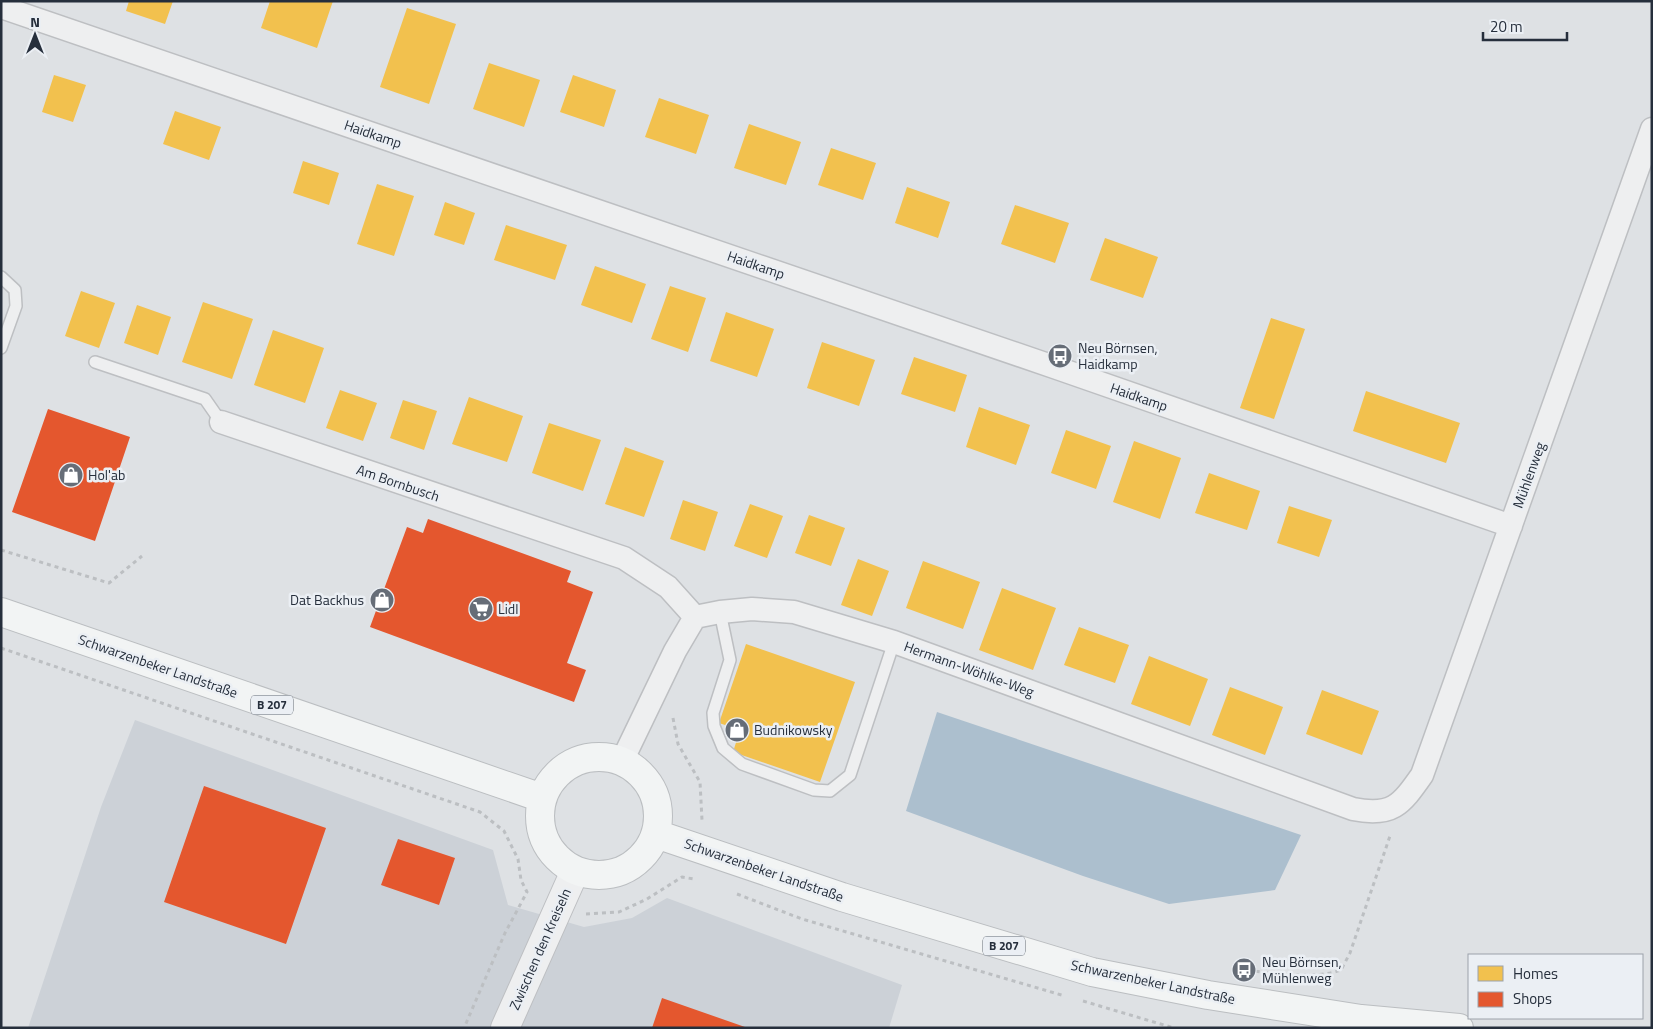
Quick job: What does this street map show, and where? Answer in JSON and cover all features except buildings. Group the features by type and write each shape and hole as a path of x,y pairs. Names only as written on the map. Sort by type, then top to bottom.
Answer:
{"main road":[{"name":"Schwarzenbeker Landstraße","path":"1,612 542,798"},
{"path":"603,757 622,761 637,771 649,784 656,799 659,817 656,834 647,852 632,866 614,874 594,876 575,871 560,862 548,848 540,824 539,815 542,798 551,781 566,767 583,759 603,757"},
{"name":"Schwarzenbeker Landstraße","path":"656,834 842,897 1092,972 1208,995 1351,1017 1459,1028"}],"street":[{"name":"Haidkamp","path":"1,7 1057,368 1511,526"},
{"name":"Mühlenweg","path":"1388,810 1399,804 1410,793 1422,775 1652,129"},
{"name":"Am Bornbusch","path":"221,422 624,558 668,587 696,617"},
{"name":"Hermann-Wöhlke-Weg","path":"696,617 720,612 752,609 794,612 894,642 1353,809 1370,812 1388,810"},
{"path":"622,761 675,651 696,617"},
{"name":"Zwischen den Kreiseln","path":"505,1028 575,871"}],"lane":[{"path":"1,277 15,290 16,306 1,348"},
{"name":"Am Bornbusch","path":"95,362 205,399 221,422"},
{"path":"720,612 730,660 713,713 714,726 723,748 742,764 814,790 830,791 850,775 894,642"}],"path":[{"path":"1,550 109,583 142,556"},
{"path":"1,648 480,812 504,831 518,859 521,880 527,892 505,933 464,1028"},
{"path":"673,711 678,744 700,782 702,820"},
{"path":"1227,967 1290,974 1328,975 1340,970 1350,953 1390,835 1388,810"},
{"path":"583,914 619,912 647,899 682,877 700,879"},
{"path":"728,890 802,919 1070,997"},
{"path":"1079,1000 1174,1028"}],"shaded area":[{"path":"135,720 493,850 508,905 584,927 632,918 667,898 902,985 889,1028 28,1028 101,807"}],"water":[{"path":"937,712 1301,835 1275,890 1169,904 1083,876 906,811"}],"place":[{"name":"Neu Börnsen, Haidkamp","path":"1060,356"},
{"name":"Hol'ab","path":"71,475"},
{"name":"Dat Backhus","path":"382,600"},
{"name":"Lidl","path":"481,609"},
{"name":"Budnikowsky","path":"737,730"},
{"name":"Neu Börnsen, Mühlenweg","path":"1244,970"}]}
